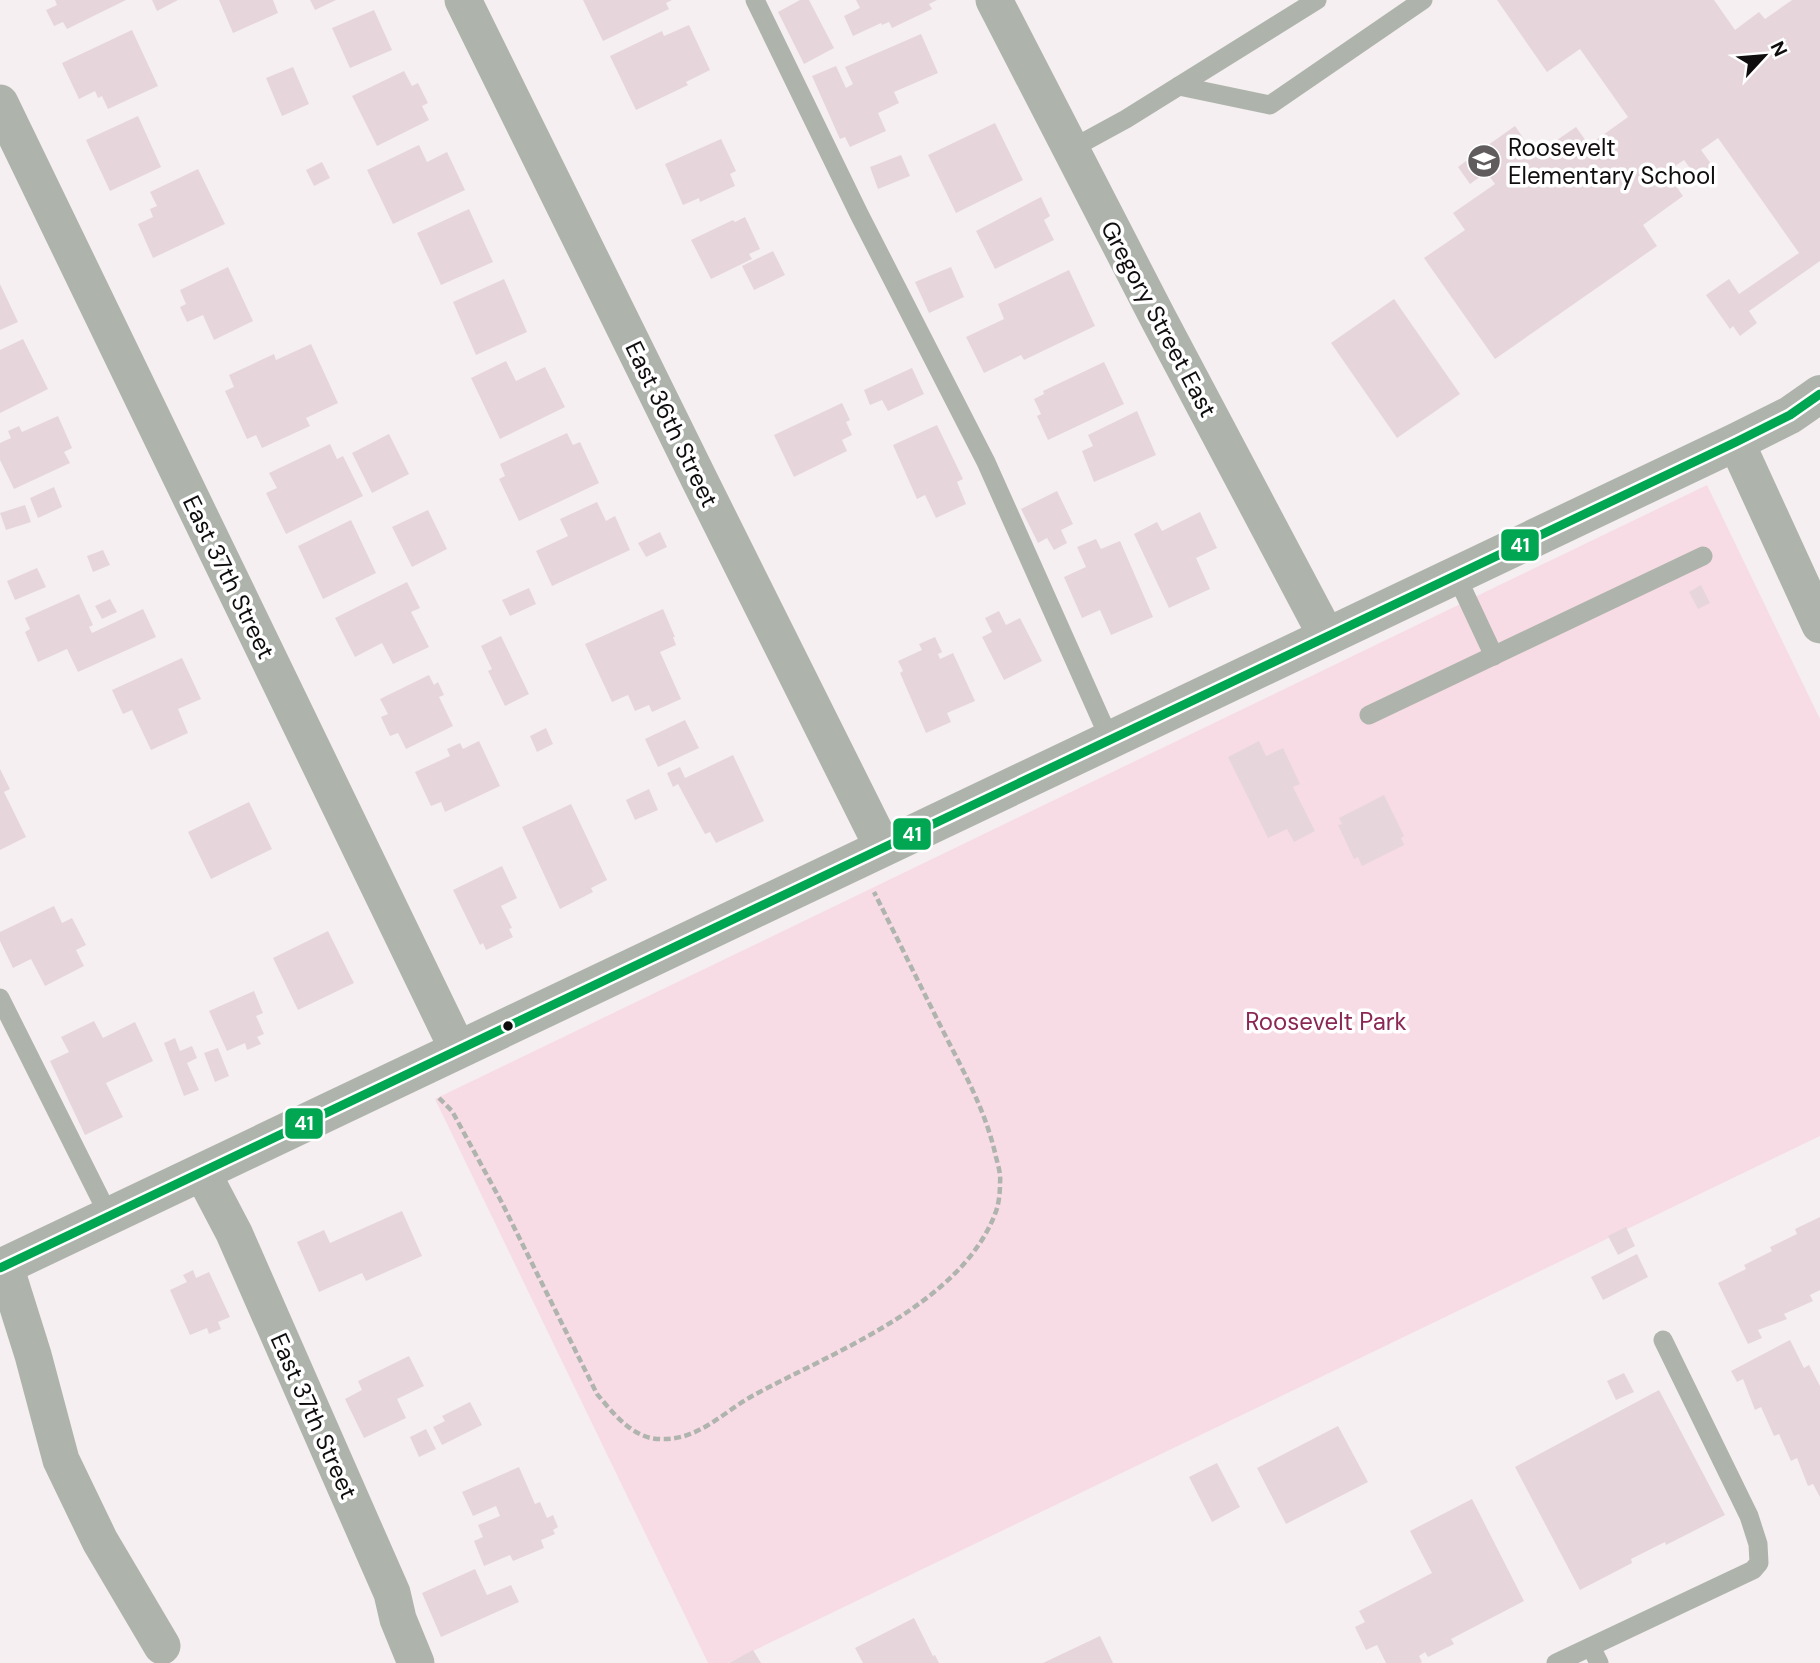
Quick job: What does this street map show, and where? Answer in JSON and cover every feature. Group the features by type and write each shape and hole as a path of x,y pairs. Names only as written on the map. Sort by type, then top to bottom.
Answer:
{"street":[{"name":"East 36th Street","path":"463,0 700,481 871,854"},
{"name":"Gregory Street East","path":"994,0 1326,637"},
{"name":"East 37th Street","path":"0,103 458,1050"},
{"path":"162,1646 100,1541 61,1460 33,1355 3,1267 1736,442 1790,415 1820,394"},
{"path":"1736,442 1820,625"},
{"name":"East 37th Street","path":"202,1172 234,1233 393,1593 398,1619 416,1663"}],"lane":[{"path":"755,0 859,214 986,462 1110,740"},
{"path":"1071,149 1126,119 1317,0"},
{"path":"1178,86 1270,105 1423,0"},
{"path":"1369,715 1703,556"},
{"path":"1456,575 1494,656"},
{"path":"0,998 109,1216"},
{"path":"1556,1663 1595,1655 1753,1570 1759,1563 1758,1544 1749,1516 1663,1340"}],"path":[{"path":"413,1072 452,1111 501,1201 597,1394 618,1418 640,1434 656,1439 673,1439 699,1432 751,1396 850,1346 904,1315 940,1287 972,1255 996,1213 1001,1179 983,1111 871,854"}],"green space":[{"name":"Roosevelt Park","path":"1707,485 1820,719 1820,1136 728,1663 708,1663 435,1099"}],"building":[{"path":"55,0 126,0 67,29 63,22 54,26 46,10 57,5"},
{"path":"152,0 178,0 157,11"},
{"path":"219,0 273,0 278,13 233,33"},
{"path":"310,0 336,0 315,10"},
{"path":"583,0 672,0 666,3 669,9 603,41"},
{"path":"800,0 809,0 834,48 804,64 778,12"},
{"path":"856,0 937,0 929,4 932,9 892,28 889,22 882,25 881,23 853,36 844,16 860,8"},
{"path":"1497,0 1714,0 1735,30 1759,12 1765,19 1792,0 1820,0 1820,261 1749,311 1757,323 1740,336 1733,326 1730,329 1706,295 1729,279 1739,294 1799,253 1718,138 1701,150 1717,172 1701,183 1684,160 1666,172 1683,196 1643,225 1657,246 1495,359 1424,258 1465,230 1453,213 1495,184 1474,155 1515,126 1535,155 1576,127 1589,145 1628,117 1580,49 1547,72"},
{"path":"374,10 392,50 350,68 332,28"},
{"path":"689,25 710,70 686,82 688,85 636,110 610,56 662,31 664,36"},
{"path":"132,30 158,86 108,109 102,96 98,98 95,91 79,99 62,63"},
{"path":"921,34 938,73 894,92 899,103 878,113 886,131 850,147 845,137 840,139 812,76 836,66 846,88 853,84 845,67"},
{"path":"293,67 309,104 282,116 266,78"},
{"path":"404,71 412,86 418,83 428,103 422,106 429,120 377,146 352,96"},
{"path":"138,116 161,167 110,191 86,140"},
{"path":"995,123 1023,180 956,213 928,155"},
{"path":"721,139 736,171 730,174 735,186 700,202 699,198 683,205 665,164"},
{"path":"419,145 427,162 447,152 465,190 393,224 367,170"},
{"path":"901,155 910,176 878,189 870,167"},
{"path":"1470,158 1481,176 1470,184 1458,167"},
{"path":"322,162 330,178 314,186 306,170"},
{"path":"198,169 225,224 153,258 138,224 153,217 150,209 157,206 150,192"},
{"path":"1041,197 1050,216 1044,220 1054,240 995,269 976,231"},
{"path":"469,209 493,262 441,285 417,233"},
{"path":"745,217 760,249 749,254 752,259 711,279 691,240"},
{"path":"773,251 785,275 754,290 742,266"},
{"path":"228,267 253,321 214,340 203,315 187,322 180,307 186,304 180,290"},
{"path":"951,267 964,297 929,313 915,282"},
{"path":"1069,270 1095,326 1024,360 1021,355 984,373 966,337 1004,319 998,304"},
{"path":"504,279 527,332 476,355 453,302"},
{"path":"0,284 18,322 0,330"},
{"path":"1394,299 1460,394 1397,438 1331,343"},
{"path":"23,339 48,389 0,413 0,350"},
{"path":"311,344 338,403 306,418 310,426 262,448 256,435 247,439 225,391 234,387 229,375 274,354 276,360"},
{"path":"506,361 516,381 545,367 565,407 500,439 471,378"},
{"path":"1104,362 1124,404 1048,440 1037,416 1041,414 1034,399 1044,394 1043,391"},
{"path":"912,368 924,394 888,411 882,400 870,405 864,390"},
{"path":"842,403 850,420 846,422 852,435 842,440 847,451 794,477 774,435"},
{"path":"1137,411 1156,455 1094,482 1082,451 1093,446 1088,435"},
{"path":"58,416 72,448 64,452 70,463 14,489 0,460 0,443 11,438 8,431 19,426 22,432"},
{"path":"937,425 963,479 957,482 966,504 936,518 925,495 917,499 893,445"},
{"path":"567,433 573,445 580,442 599,483 519,521 499,479 505,476 500,464"},
{"path":"389,434 409,474 372,493 352,453"},
{"path":"330,444 337,459 343,456 363,496 286,534 266,493 277,488 269,473"},
{"path":"54,487 62,507 38,518 30,498"},
{"path":"1057,491 1073,524 1061,530 1067,543 1054,550 1047,538 1038,543 1021,509"},
{"path":"597,502 606,521 615,516 630,550 552,586 536,551 568,536 560,519"},
{"path":"25,505 31,522 6,530 0,513"},
{"path":"428,510 447,549 412,567 392,527"},
{"path":"1200,512 1217,548 1196,558 1210,589 1169,608 1134,534 1157,522 1162,531"},
{"path":"351,520 376,573 323,599 298,546"},
{"path":"660,532 667,547 646,557 638,543"},
{"path":"1096,539 1101,549 1120,541 1153,617 1111,635 1100,610 1082,618 1064,577 1086,567 1077,547"},
{"path":"103,550 110,565 93,572 87,556"},
{"path":"37,568 46,587 15,600 7,581"},
{"path":"407,582 420,608 411,612 429,647 393,664 382,643 355,657 335,618"},
{"path":"1701,585 1710,603 1698,609 1689,592"},
{"path":"529,588 536,604 510,616 502,600"},
{"path":"79,594 93,625 89,627 92,633 143,609 156,637 78,672 67,649 38,662 25,632 30,629 25,618"},
{"path":"110,599 117,612 102,619 95,606"},
{"path":"663,609 676,645 660,652 681,699 652,712 649,705 635,711 628,695 612,702 585,644"},
{"path":"999,611 1006,625 1020,618 1042,661 1004,680 982,637 992,632 985,618"},
{"path":"501,636 529,694 505,706 488,671 492,669 481,646"},
{"path":"935,637 942,652 938,654 940,659 953,653 975,701 947,713 951,722 926,733 900,673 903,671 898,661 922,650 919,644"},
{"path":"182,658 201,699 178,709 188,733 151,750 132,710 123,714 112,690"},
{"path":"429,675 434,685 438,682 444,695 439,697 453,726 406,749 398,733 390,736 381,717 388,714 380,699"},
{"path":"685,720 699,748 658,767 645,739"},
{"path":"546,728 553,744 537,752 530,736"},
{"path":"479,741 500,786 445,812 441,802 431,806 415,772 450,756 447,749 460,743 463,749"},
{"path":"1259,741 1266,756 1283,748 1300,784 1293,787 1315,831 1294,842 1287,829 1268,838 1228,757"},
{"path":"733,755 764,821 716,843 710,832 705,834 678,784 673,787 667,773 680,767 685,778"},
{"path":"0,769 10,789 4,792 26,837 0,850"},
{"path":"649,789 658,810 635,820 626,800"},
{"path":"1384,795 1404,836 1401,838 1404,845 1362,866 1358,857 1354,859 1338,825 1342,824 1339,818"},
{"path":"249,802 272,849 211,879 188,832"},
{"path":"571,804 607,880 591,888 593,892 560,909 522,827"},
{"path":"502,866 517,898 501,906 512,928 509,929 513,937 486,950 483,943 480,945 453,890"},
{"path":"54,906 62,923 72,918 86,945 76,950 84,966 45,986 31,959 13,968 0,941 0,932"},
{"path":"328,931 354,983 298,1010 273,958"},
{"path":"254,991 263,1013 256,1016 264,1034 257,1037 261,1044 247,1050 245,1043 227,1051 209,1011"},
{"path":"94,1021 103,1038 135,1022 153,1061 106,1083 123,1117 85,1135 50,1061 69,1052 61,1037"},
{"path":"175,1038 180,1051 192,1046 197,1058 187,1063 199,1090 184,1096 164,1043"},
{"path":"218,1048 229,1076 215,1082 204,1053"},
{"path":"402,1211 422,1256 366,1281 362,1273 319,1292 297,1242 324,1230 330,1243"},
{"path":"1820,1217 1820,1290 1810,1295 1813,1301 1784,1314 1787,1319 1758,1330 1762,1338 1748,1344 1718,1283 1746,1269 1744,1265 1772,1251 1770,1247 1797,1234 1795,1229"},
{"path":"1626,1227 1635,1246 1618,1255 1608,1236"},
{"path":"1637,1254 1648,1277 1603,1300 1591,1277"},
{"path":"193,1270 196,1278 209,1272 230,1317 218,1322 221,1329 209,1334 207,1328 190,1335 170,1290 187,1282 183,1275"},
{"path":"1790,1340 1804,1368 1809,1365 1820,1386 1820,1497 1813,1484 1808,1486 1797,1458 1791,1461 1779,1434 1774,1436 1761,1407 1755,1410 1743,1379 1737,1382 1731,1371"},
{"path":"409,1356 424,1386 397,1399 406,1418 364,1438 345,1399 362,1390 358,1381"},
{"path":"1624,1373 1634,1392 1616,1400 1607,1381"},
{"path":"1659,1390 1725,1515 1666,1545 1665,1542 1631,1559 1632,1563 1580,1590 1515,1467"},
{"path":"470,1402 482,1425 442,1445 433,1427 445,1421 442,1416"},
{"path":"1338,1426 1368,1482 1286,1524 1257,1468"},
{"path":"426,1429 436,1449 419,1457 410,1437"},
{"path":"1217,1463 1240,1507 1212,1522 1189,1477"},
{"path":"519,1467 535,1504 540,1502 547,1518 553,1515 558,1527 553,1530 555,1534 541,1540 544,1548 513,1561 510,1555 484,1566 474,1541 483,1537 478,1525 500,1516 496,1506 473,1516 462,1492"},
{"path":"1472,1499 1524,1601 1451,1639 1454,1644 1428,1657 1425,1652 1419,1656 1422,1662 1420,1663 1386,1663 1377,1645 1366,1650 1355,1627 1365,1622 1359,1611 1432,1573 1410,1531"},
{"path":"475,1569 487,1595 511,1585 519,1602 441,1637 422,1593"},
{"path":"914,1618 939,1663 863,1663 855,1648"},
{"path":"1100,1636 1113,1663 1043,1663"},
{"path":"753,1650 761,1663 729,1663"}],"transit line":[{"name":"41","path":"0,1268 1736,442 1790,415 1820,394"}],"place":[{"name":"Roosevelt Elementary School","path":"1484,161"}]}
